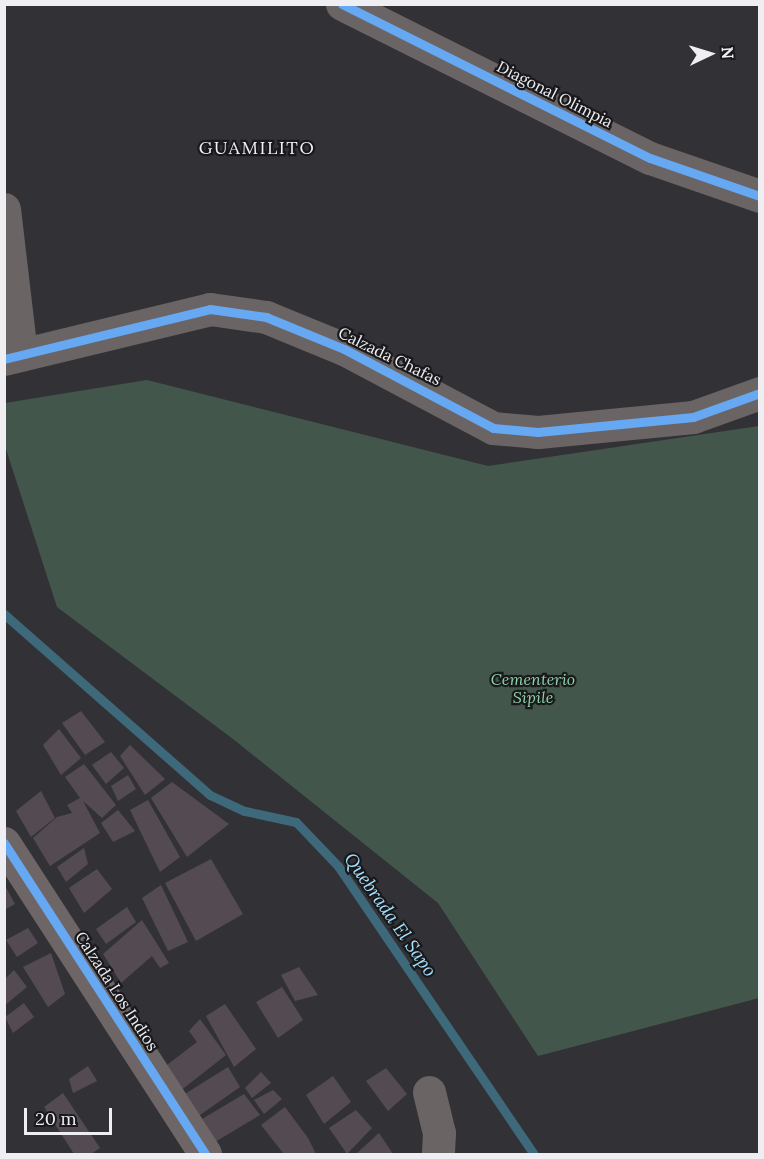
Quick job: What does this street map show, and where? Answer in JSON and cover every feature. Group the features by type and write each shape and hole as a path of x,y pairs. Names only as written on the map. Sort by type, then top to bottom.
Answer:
{"street":[{"name":"Diagonal Olimpia","path":"342,4 650,158 759,196"},
{"path":"4,209 13,356"},
{"name":"Calzada Chafas","path":"13,356 210,309 266,317 344,349 493,428 538,432 693,417 759,393"},
{"name":"Calzada Los Indios","path":"4,843 205,1155"},
{"path":"429,1092 439,1133 438,1155"}],"green space":[{"name":"Cementerio Sipile","path":"147,380 488,466 759,426 759,998 538,1056 438,903 233,739 57,607 5,446 5,403"}],"building":[{"path":"81,711 105,742 85,755 62,723"},
{"path":"59,729 81,758 61,775 43,745"},
{"path":"130,745 165,779 145,795 120,756"},
{"path":"111,752 124,768 106,784 92,765"},
{"path":"84,764 116,805 102,818 83,801 100,833 50,866 33,838 57,817 72,813 67,805 80,798 65,777"},
{"path":"128,775 136,789 118,801 111,786"},
{"path":"172,782 229,824 187,857 151,798"},
{"path":"41,791 55,818 31,837 16,811"},
{"path":"148,800 180,857 160,872 130,810"},
{"path":"118,810 135,831 113,842 101,823"},
{"path":"84,848 88,864 66,882 57,867"},
{"path":"211,859 243,914 196,941 165,883"},
{"path":"97,869 112,889 84,913 69,888"},
{"path":"4,884 15,904 4,910"},
{"path":"161,885 188,942 168,951 142,898"},
{"path":"127,907 136,922 106,944 96,929"},
{"path":"142,920 169,963 160,968 152,956 121,983 103,954"},
{"path":"28,928 38,943 17,957 6,940"},
{"path":"51,953 65,994 48,1007 23,967"},
{"path":"299,967 318,995 295,1001 281,975"},
{"path":"14,970 27,987 4,1006 4,980"},
{"path":"282,987 303,1020 278,1038 256,1002"},
{"path":"24,1003 34,1017 13,1033 5,1017"},
{"path":"225,1004 256,1049 234,1067 206,1016"},
{"path":"200,1019 226,1055 175,1095 163,1068 197,1042 189,1031"},
{"path":"88,1066 97,1081 73,1093 69,1079"},
{"path":"228,1067 240,1087 193,1120 180,1097"},
{"path":"386,1068 407,1094 388,1111 366,1081"},
{"path":"261,1072 271,1083 252,1098 245,1088"},
{"path":"333,1076 351,1102 324,1124 306,1095"},
{"path":"273,1090 282,1099 264,1114 254,1100"},
{"path":"63,1093 100,1148 91,1154 74,1154 44,1107"},
{"path":"244,1094 260,1115 210,1145 197,1122"},
{"path":"285,1107 308,1138 316,1154 284,1154 261,1125"},
{"path":"356,1110 372,1128 347,1154 329,1128"},
{"path":"379,1133 393,1154 356,1154"}],"waterway":[{"name":"Quebrada El Sapo","path":"4,614 210,795 245,811 296,822 338,866 534,1154"}],"cycle path":[{"path":"342,4 650,158 760,196"},
{"path":"4,359 210,309 266,317 344,349 493,428 538,432 693,417 760,393"},
{"path":"4,843 205,1154"}],"district":[{"name":"GUAMILITO","path":"257,148"}]}
